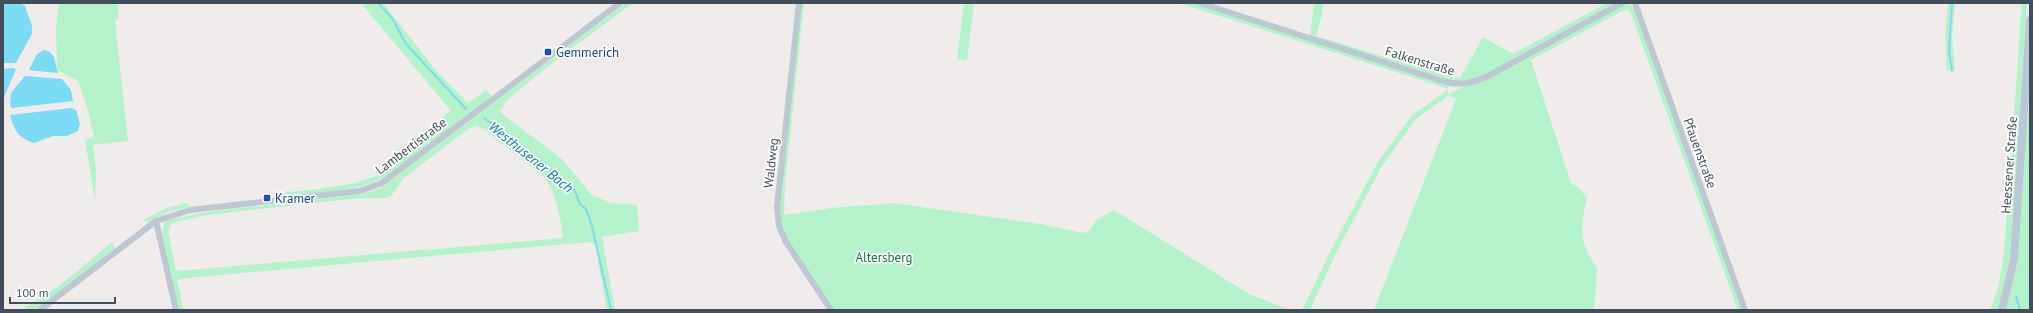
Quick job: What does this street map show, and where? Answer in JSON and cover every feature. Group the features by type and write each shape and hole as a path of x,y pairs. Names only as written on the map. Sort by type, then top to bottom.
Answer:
{"main road":[{"name":"Heessener Straße","path":"2002,310 2014,259 2030,20"}],"street":[{"name":"Lambertistraße","path":"40,310 156,221 190,210 360,191 382,183 620,3"},
{"name":"Waldweg","path":"799,3 777,207 779,226 786,242 831,310"},
{"name":"Falkenstraße","path":"1200,3 1446,82 1460,84 1490,75 1622,3"},
{"name":"Pfauenstraße","path":"1634,3 1745,310"},
{"path":"156,221 176,310"}],"green space":[{"path":"59,3 118,3 119,19 115,20 128,141 93,145 96,168 95,201 85,140 94,137 87,107 78,81 57,70 56,26"},
{"path":"361,3 383,3 438,73 468,103 486,90 492,96 387,176 375,182 349,189 281,197 281,193 339,186 381,174 394,167 393,154 451,111"},
{"path":"626,3 633,3 556,60 507,100 500,111 562,159 592,195 611,203 637,205 639,231 602,237 615,310 607,310 595,245 590,242 187,278 177,280 184,310 178,310 162,232 164,223 169,220 206,212 345,196 365,193 381,188","holes":["475,126 484,129 545,178 549,184 557,206 563,238 176,271 168,231 172,223 207,215 360,198 386,198 391,196 405,177 468,129"]},
{"name":"Altersberg","path":"800,3 804,3 785,183 784,215 831,208 894,203 1040,224 1084,233 1090,230 1096,220 1114,210 1249,294 1290,310 833,310 788,241 781,227 779,206"},
{"path":"964,3 974,3 967,60 957,59"},
{"path":"1179,3 1194,3 1448,85 1448,89"},
{"path":"1314,3 1323,3 1322,14 1316,36 1450,77 1460,78 1483,37 1513,54 1607,3 1616,3 1489,73 1466,81 1450,80 1310,36"},
{"path":"1625,3 1631,5 1635,10 1743,310 1738,310 1631,13 1626,9 1531,60 1571,183 1579,188 1587,198 1582,226 1584,243 1597,268 1594,310 1374,310 1456,99 1448,96 1416,119 1382,166 1337,251 1310,310 1302,310 1333,246 1378,162 1412,115 1448,90 1448,95 1460,88 1491,77"},
{"path":"1948,3 1955,3 1952,36 1955,70 1947,71 1945,37"},
{"path":"2022,3 2027,3 2010,258 1998,310 1990,310 1998,288 2004,254"},
{"path":"2030,81 2030,310 2006,310 2018,259"},
{"path":"188,203 189,207 170,211 149,222 143,220 167,208"},
{"path":"112,242 115,248 63,290 33,310 24,308 59,286"}],"water":[{"path":"3,3 20,3 25,6 32,26 32,34 16,63 3,63"},
{"path":"44,50 51,53 53,56 58,73 29,70 37,54"},
{"path":"3,69 16,69 3,100"},
{"path":"25,76 62,79 71,90 73,101 12,108 10,105 11,93"},
{"path":"71,108 76,110 80,124 78,131 67,136 53,136 34,143 24,139 15,130 10,115"}],"waterway":[{"name":"Westhusener Bach","path":"378,3 392,18 406,44 466,109"},
{"path":"1952,3 1949,51 1952,71"},
{"name":"Westhusener Bach","path":"484,118 574,189 580,204 586,209 592,226 611,310"},
{"path":"2016,296 2020,310"}],"place":[{"name":"Gemmerich","path":"548,52"},
{"name":"Kramer","path":"267,198"}]}
